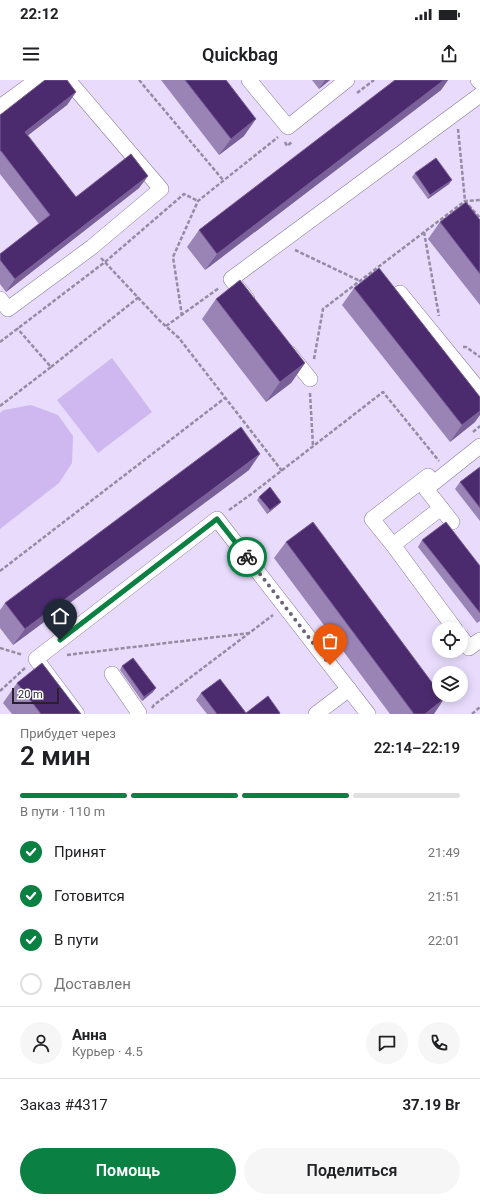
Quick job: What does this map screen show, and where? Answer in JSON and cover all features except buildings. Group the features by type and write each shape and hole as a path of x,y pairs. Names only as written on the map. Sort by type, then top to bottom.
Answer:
{"lane":[{"path":"0,107 37,80"},
{"path":"0,299 8,309 92,247 161,189 68,80"},
{"path":"249,80 288,127 347,80"},
{"path":"256,310 232,279 480,95"},
{"path":"400,293 480,391"},
{"path":"280,342 310,379"},
{"path":"452,522 426,489 478,451"},
{"path":"433,483 428,476 372,519 450,622"},
{"path":"393,545 441,508"},
{"path":"77,714 36,659 217,519 368,714"},
{"path":"468,647 469,648 480,640"},
{"path":"112,674 139,713 144,712"},
{"path":"316,714 349,689"}],"path":[{"path":"139,80 223,180"},
{"path":"456,113 465,201 480,218"},
{"path":"182,316 173,257 198,201 288,127"},
{"path":"0,342 105,262 184,194 198,201"},
{"path":"313,447 310,379 323,309 465,201 480,200"},
{"path":"424,232 439,317"},
{"path":"281,243 360,281"},
{"path":"92,247 166,326 180,338 282,470"},
{"path":"377,268 382,273"},
{"path":"166,326 232,279"},
{"path":"0,406 139,297"},
{"path":"18,328 50,367"},
{"path":"217,519 383,392 438,462 444,456"},
{"path":"0,571 225,398"},
{"path":"468,436 480,426"},
{"path":"144,712 285,607"},
{"path":"60,656 250,633"},
{"path":"0,648 36,659"},
{"path":"0,691 36,659"},
{"path":"472,714 480,707"}],"shaded area":[{"path":"112,358 152,412 98,453 57,400"},
{"path":"31,405 58,415 73,436 72,463 59,483 0,529 0,413 4,410"}],"way so far":[{"path":"247,557 330,665"}],"route":[{"path":"60,640 217,519 247,557"}]}
